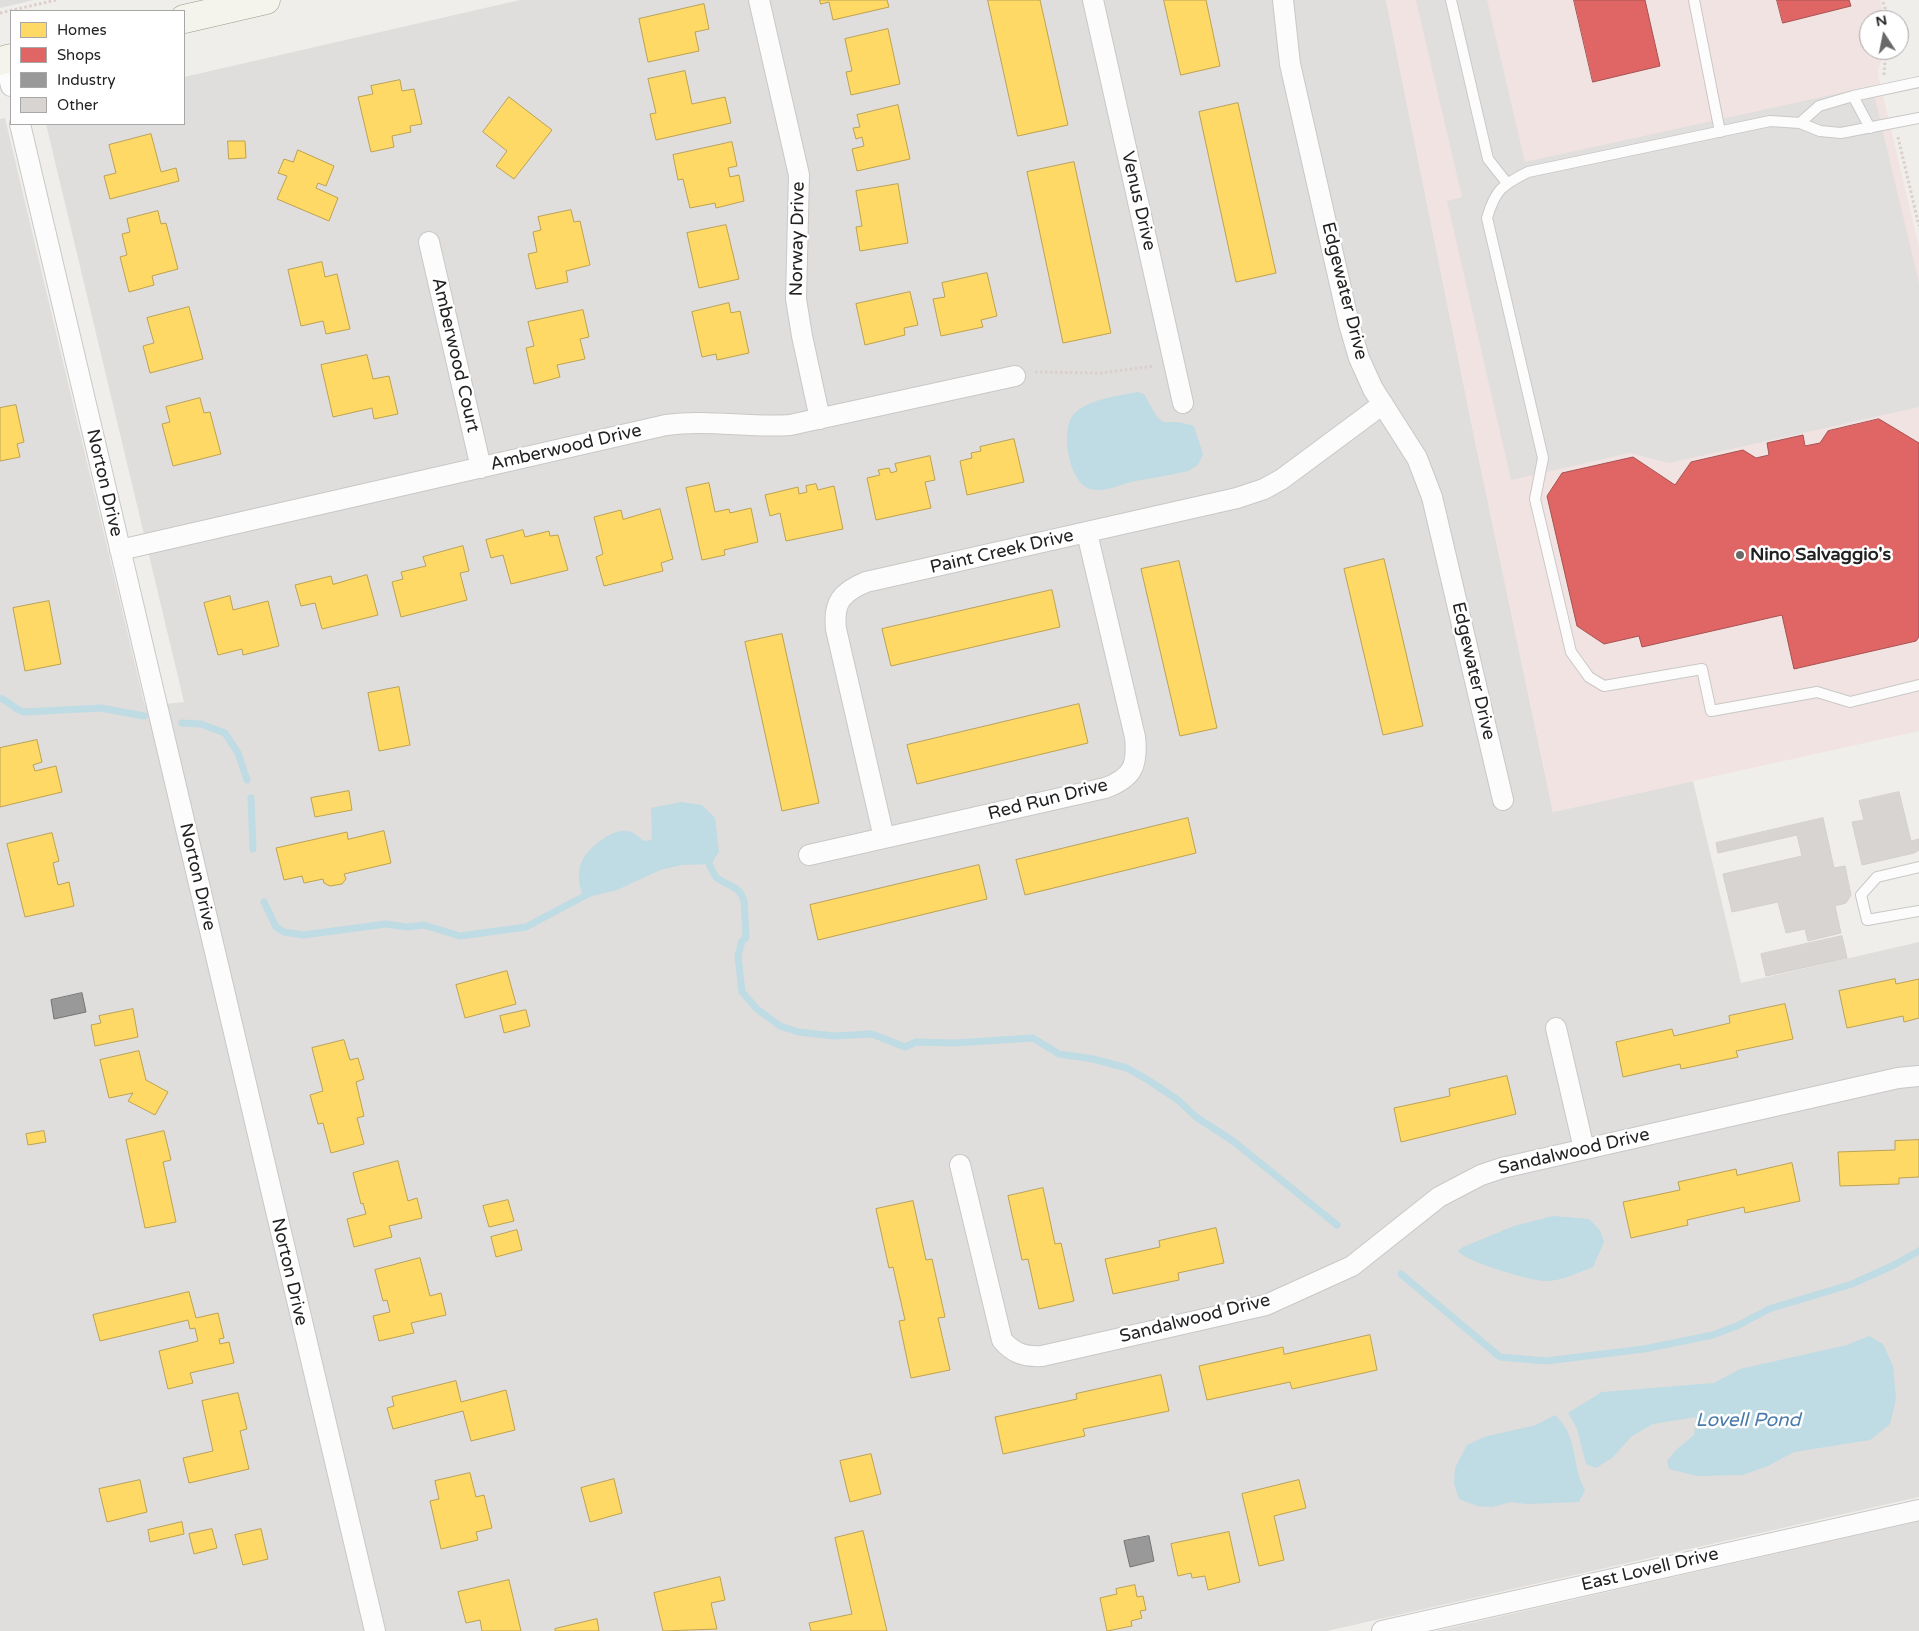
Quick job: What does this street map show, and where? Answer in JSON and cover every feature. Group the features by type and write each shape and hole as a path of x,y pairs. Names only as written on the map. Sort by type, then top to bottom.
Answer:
{"street":[{"path":"185,19 266,0"},
{"name":"Norway Drive","path":"759,0 799,175 796,299 820,419"},
{"name":"Venus Drive","path":"1093,0 1183,403"},
{"name":"Edgewater Drive","path":"1283,0 1290,64 1349,324 1359,358 1383,404 1417,458 1432,497 1503,800"},
{"path":"5,60 10,82"},
{"name":"Norton Drive","path":"20,125 374,1631"},
{"name":"Amberwood Court","path":"429,242 481,468"},
{"name":"Amberwood Drive","path":"120,550 678,423 704,422 776,426 820,419 1015,376"},
{"name":"Paint Creek Drive","path":"884,838 836,629 835,615 840,598 852,588 866,582 1238,498 1264,489 1282,479 1383,404"},
{"name":"Red Run Drive","path":"810,855 1105,788 1124,780 1131,772 1136,751 1135,737 1087,533"},
{"path":"1556,1028 1584,1149"},
{"name":"Sandalwood Drive","path":"960,1165 998,1330 1002,1340 1014,1352 1032,1356 1266,1305 1352,1266 1416,1214 1458,1186 1502,1168 1898,1078 1919,1076"},
{"name":"East Lovell Drive","path":"1382,1631 1919,1510"}],"lane":[{"path":"1451,0 1488,159 1507,183"},
{"path":"1694,0 1720,132"},
{"path":"1800,123 1819,106 1853,96 1919,82"},
{"path":"1853,96 1870,128"},
{"path":"1919,118 1841,133 1820,131 1800,123 1770,121 1528,172 1507,183 1494,196 1487,218 1543,458 1535,499 1571,652 1589,677 1604,686 1702,669 1710,711 1817,692 1850,702 1919,685"},
{"path":"1919,867 1877,877 1860,895 1867,920 1919,911"}],"path":[{"path":"13,10 56,0"},
{"path":"1883,2 1886,10"},
{"path":"1884,78 1885,60"},
{"path":"1898,134 1919,226"},
{"path":"1015,376 1030,372 1102,373 1174,362"}],"shaded area":[{"path":"0,0 34,0 0,8"},
{"path":"520,0 1386,0 1472,426 1553,812 1693,781 1741,983 1919,942 1919,1497 1327,1631 0,1631 0,119 5,118 145,706 184,702 46,125 185,125 185,77"},
{"path":"1386,0 1880,0 1882,10 1859,10 1859,60 1882,60 1878,70 1879,79 1919,247 1919,731 1553,812 1472,426"},
{"path":"1416,0 1487,0 1525,162 1872,86 1919,283 1919,407 1669,463 1630,453 1511,480 1447,201 1462,197"},
{"path":"1919,1521 1919,1631 1436,1631"}],"water":[{"path":"1138,392 1144,394 1157,417 1163,422 1179,422 1194,426 1203,454 1198,465 1188,471 1135,481 1107,489 1090,489 1083,485 1072,467 1067,444 1069,423 1073,415 1086,405 1103,399"},
{"path":"681,802 702,805 715,818 719,852 711,864 682,865 660,870 617,890 584,898 579,880 579,871 584,857 594,846 607,836 621,831 632,832 644,841 652,840 651,808"},
{"path":"1553,1216 1589,1219 1600,1230 1604,1242 1593,1267 1557,1280 1545,1281 1484,1265 1458,1251 1463,1247 1514,1226"},
{"name":"Lovell Pond","path":"1869,1336 1883,1344 1893,1366 1896,1399 1890,1424 1870,1440 1794,1452 1768,1466 1742,1475 1697,1476 1669,1469 1667,1461 1676,1450 1694,1435 1696,1417 1653,1424 1632,1436 1612,1458 1596,1468 1586,1464 1577,1429 1568,1413 1602,1392 1714,1383 1740,1369 1847,1345"},
{"path":"1555,1415 1563,1424 1572,1442 1580,1480 1585,1490 1579,1502 1526,1504 1511,1502 1492,1507 1477,1506 1459,1499 1454,1484 1455,1468 1467,1445 1484,1437 1536,1425"}],"building: Homes":[{"path":"820,0 887,0 889,7 833,20 829,2 821,4"},
{"path":"988,0 1040,0 1068,125 1018,136"},
{"path":"1164,0 1206,0 1220,66 1181,75"},
{"path":"704,4 709,29 695,32 699,51 648,62 639,19"},
{"path":"888,29 900,84 851,95 846,72 852,71 845,39"},
{"path":"685,71 692,104 725,97 731,123 656,140 650,114 656,113 648,79"},
{"path":"400,80 402,91 414,89 422,124 410,126 411,132 392,136 394,147 371,152 358,97 373,94 371,86"},
{"path":"509,97 552,130 514,179 496,166 507,151 483,132"},
{"path":"1238,103 1276,273 1236,282 1199,112"},
{"path":"898,105 910,159 857,171 852,149 864,146 862,137 856,139 853,128 860,127 857,115"},
{"path":"151,134 161,172 176,168 179,181 110,199 104,176 116,173 109,145"},
{"path":"228,141 245,141 246,158 229,159"},
{"path":"732,142 737,166 728,168 730,177 739,175 744,201 716,208 715,203 690,208 683,179 678,180 673,155"},
{"path":"298,150 334,166 326,186 318,183 316,188 338,198 329,221 277,199 287,176 278,173 284,159 293,162"},
{"path":"1074,162 1111,333 1063,343 1027,172"},
{"path":"898,184 908,243 860,251 856,227 862,226 856,191"},
{"path":"571,210 574,222 580,221 590,265 566,271 568,282 536,289 528,254 537,252 533,232 541,230 538,217"},
{"path":"158,211 161,224 166,223 178,269 152,276 154,285 129,292 120,257 127,255 122,234 130,232 127,219"},
{"path":"726,225 739,279 699,288 687,233"},
{"path":"322,262 325,277 337,274 350,329 326,334 323,321 301,326 288,270"},
{"path":"987,273 997,316 981,320 983,327 941,336 933,299 945,297 942,283"},
{"path":"910,292 918,325 904,328 905,335 865,345 856,304"},
{"path":"729,303 731,313 740,311 749,353 717,360 716,354 702,357 692,312"},
{"path":"189,307 203,359 150,373 143,346 154,343 147,318"},
{"path":"583,310 589,337 580,339 585,359 557,365 560,377 534,384 526,348 534,346 528,322"},
{"path":"367,355 373,379 389,376 398,414 374,419 372,408 333,417 321,365"},
{"path":"200,398 204,413 210,412 221,454 173,466 162,424 170,422 166,407"},
{"path":"16,405 24,442 17,444 20,457 0,461 0,408"},
{"path":"1014,439 1024,482 967,495 960,461 972,458 971,453 981,451 980,447"},
{"path":"930,456 935,480 925,482 931,508 876,520 867,478 880,475 878,470 889,468 891,473 897,471 895,464"},
{"path":"709,483 715,512 729,509 730,513 751,508 758,542 724,550 725,555 702,560 686,488"},
{"path":"816,484 818,490 834,486 843,529 786,541 780,513 770,516 765,495 798,487 799,494 807,492 806,486"},
{"path":"660,509 673,559 661,563 663,571 604,586 596,557 603,554 594,517 621,510 623,519"},
{"path":"523,530 525,537 549,531 550,536 558,535 568,570 511,584 503,555 491,558 486,540"},
{"path":"463,546 469,571 460,573 467,600 401,617 392,582 403,579 401,572 426,566 423,557"},
{"path":"1384,559 1423,726 1383,735 1344,569"},
{"path":"1179,561 1217,728 1180,736 1141,569"},
{"path":"367,575 378,615 322,629 315,603 301,606 295,585 331,576 333,584"},
{"path":"1052,590 1060,627 891,666 882,629"},
{"path":"230,596 233,610 268,601 279,646 243,655 242,649 218,655 204,603"},
{"path":"49,601 61,664 25,671 13,608"},
{"path":"782,634 819,803 782,811 745,642"},
{"path":"399,687 410,745 379,751 368,693"},
{"path":"1079,704 1088,743 917,784 907,745"},
{"path":"37,740 42,762 33,765 35,771 56,766 62,792 0,807 0,748"},
{"path":"349,791 352,810 315,817 311,798"},
{"path":"1188,818 1196,853 1025,895 1016,860"},
{"path":"384,831 391,863 344,874 346,879 342,884 330,886 324,883 323,879 304,883 302,876 284,880 276,848 347,832 348,839"},
{"path":"52,833 59,861 53,863 58,885 69,882 74,906 25,917 7,844"},
{"path":"979,865 987,899 818,940 810,905"},
{"path":"507,971 516,1004 465,1018 456,985"},
{"path":"1895,979 1896,984 1919,979 1919,1018 1904,1022 1903,1016 1847,1028 1839,991"},
{"path":"1785,1004 1793,1039 1736,1051 1738,1057 1681,1069 1680,1064 1623,1077 1616,1042 1672,1029 1674,1036 1730,1023 1729,1016"},
{"path":"133,1009 138,1037 95,1046 91,1025 101,1023 99,1016"},
{"path":"526,1010 530,1026 504,1033 500,1016"},
{"path":"344,1040 350,1060 358,1058 364,1079 356,1082 364,1116 357,1118 364,1144 331,1153 323,1123 318,1124 310,1095 323,1091 312,1048"},
{"path":"139,1051 146,1080 168,1092 155,1115 128,1101 133,1093 109,1098 100,1060"},
{"path":"1507,1076 1516,1114 1401,1142 1394,1108 1450,1096 1449,1089"},
{"path":"44,1131 46,1142 28,1145 26,1134"},
{"path":"164,1131 171,1160 163,1162 176,1222 145,1228 126,1140"},
{"path":"1919,1140 1919,1177 1899,1178 1899,1184 1840,1186 1838,1152 1895,1150 1895,1141"},
{"path":"398,1161 408,1201 417,1198 422,1218 389,1226 392,1237 354,1247 347,1219 366,1214 363,1203 361,1204 353,1173"},
{"path":"1792,1163 1800,1201 1745,1213 1744,1207 1687,1220 1688,1225 1631,1238 1623,1202 1680,1190 1678,1182 1736,1169 1737,1175"},
{"path":"1043,1188 1055,1244 1061,1243 1074,1301 1039,1309 1028,1259 1022,1260 1008,1196"},
{"path":"508,1200 514,1221 489,1227 483,1206"},
{"path":"913,1201 926,1260 932,1259 945,1317 938,1318 950,1370 911,1378 899,1321 905,1320 893,1267 889,1268 876,1209"},
{"path":"1216,1228 1224,1263 1178,1273 1179,1280 1113,1294 1105,1259 1160,1247 1159,1241"},
{"path":"517,1230 522,1250 496,1257 491,1237"},
{"path":"420,1258 430,1296 441,1293 446,1315 411,1323 414,1333 379,1341 373,1316 390,1312 387,1300 383,1301 375,1270"},
{"path":"189,1292 196,1318 218,1313 224,1338 219,1339 220,1344 229,1342 234,1363 190,1373 193,1383 168,1389 159,1351 198,1341 195,1328 190,1329 188,1320 100,1341 93,1315"},
{"path":"1370,1335 1377,1370 1292,1389 1290,1382 1207,1400 1199,1366 1283,1347 1284,1354"},
{"path":"1161,1375 1169,1411 1083,1429 1085,1436 1003,1454 995,1417 1077,1399 1076,1394"},
{"path":"456,1381 461,1402 506,1390 515,1430 471,1441 463,1411 393,1429 387,1408 394,1406 392,1397"},
{"path":"238,1393 247,1429 240,1431 249,1469 189,1483 183,1458 213,1451 202,1401"},
{"path":"871,1454 881,1494 850,1502 840,1461"},
{"path":"470,1473 476,1497 484,1495 492,1528 476,1532 478,1540 441,1549 430,1501 439,1499 435,1481"},
{"path":"614,1479 622,1513 590,1522 581,1488"},
{"path":"140,1480 147,1512 107,1522 99,1489"},
{"path":"1299,1480 1306,1508 1274,1516 1284,1560 1259,1566 1242,1494"},
{"path":"182,1522 184,1534 150,1542 148,1530"},
{"path":"212,1529 217,1548 194,1554 189,1534"},
{"path":"261,1529 268,1559 243,1565 235,1535"},
{"path":"863,1531 887,1631 811,1631 809,1623 852,1614 835,1538"},
{"path":"1229,1532 1240,1582 1208,1590 1205,1576 1192,1578 1191,1573 1178,1576 1171,1544"},
{"path":"720,1577 725,1600 711,1603 717,1629 663,1631 654,1593"},
{"path":"509,1580 521,1631 482,1631 480,1620 466,1623 458,1592"},
{"path":"1135,1585 1137,1597 1143,1596 1146,1610 1140,1611 1142,1618 1131,1621 1132,1626 1107,1631 1100,1598 1117,1594 1116,1589"},
{"path":"597,1619 599,1631 555,1631 555,1629"}],"building: Shops":[{"path":"1574,0 1645,0 1660,66 1593,82"},
{"path":"1777,0 1849,0 1851,6 1783,23"},
{"name":"Nino Salvaggio's","path":"1879,419 1919,443 1919,637 1916,641 1794,669 1782,615 1642,647 1639,636 1604,644 1577,626 1547,496 1562,473 1633,457 1675,485 1691,462 1743,450 1756,458 1769,455 1767,443 1803,435 1805,446 1820,443 1828,431"}],"building: Industry":[{"path":"82,993 86,1012 54,1019 51,1000"},
{"path":"1149,1536 1154,1561 1130,1567 1124,1541"}],"building: Other":[{"path":"1899,792 1911,841 1919,839 1919,850 1914,853 1862,865 1852,822 1864,820 1859,801"},
{"path":"1823,818 1834,868 1845,866 1851,895 1846,903 1835,906 1841,933 1808,941 1805,929 1786,933 1778,902 1732,912 1723,874 1802,856 1797,835 1718,853 1716,843"},
{"path":"1842,936 1847,958 1766,976 1761,954"}],"waterway":[{"path":"0,698 24,712 101,708 144,716"},
{"path":"182,723 201,724 225,733 238,753 247,780"},
{"path":"251,798 253,849"},
{"path":"706,857 716,876 721,881 737,889 744,901 746,938 742,941 738,956 742,992 757,1009 780,1026 798,1032 834,1036 872,1034 905,1047 916,1042 954,1043 1033,1038 1059,1054 1093,1059 1127,1068 1178,1100 1196,1117 1233,1141 1337,1225"},
{"path":"264,902 276,927 284,932 303,935 386,924 407,927 424,925 460,936 526,927 590,893"},
{"path":"1401,1274 1500,1357 1546,1361 1644,1349 1713,1335 1739,1325 1769,1309 1852,1284 1894,1265 1919,1251"}],"place":[{"name":"Nino Salvaggio's","path":"1740,555"}]}
